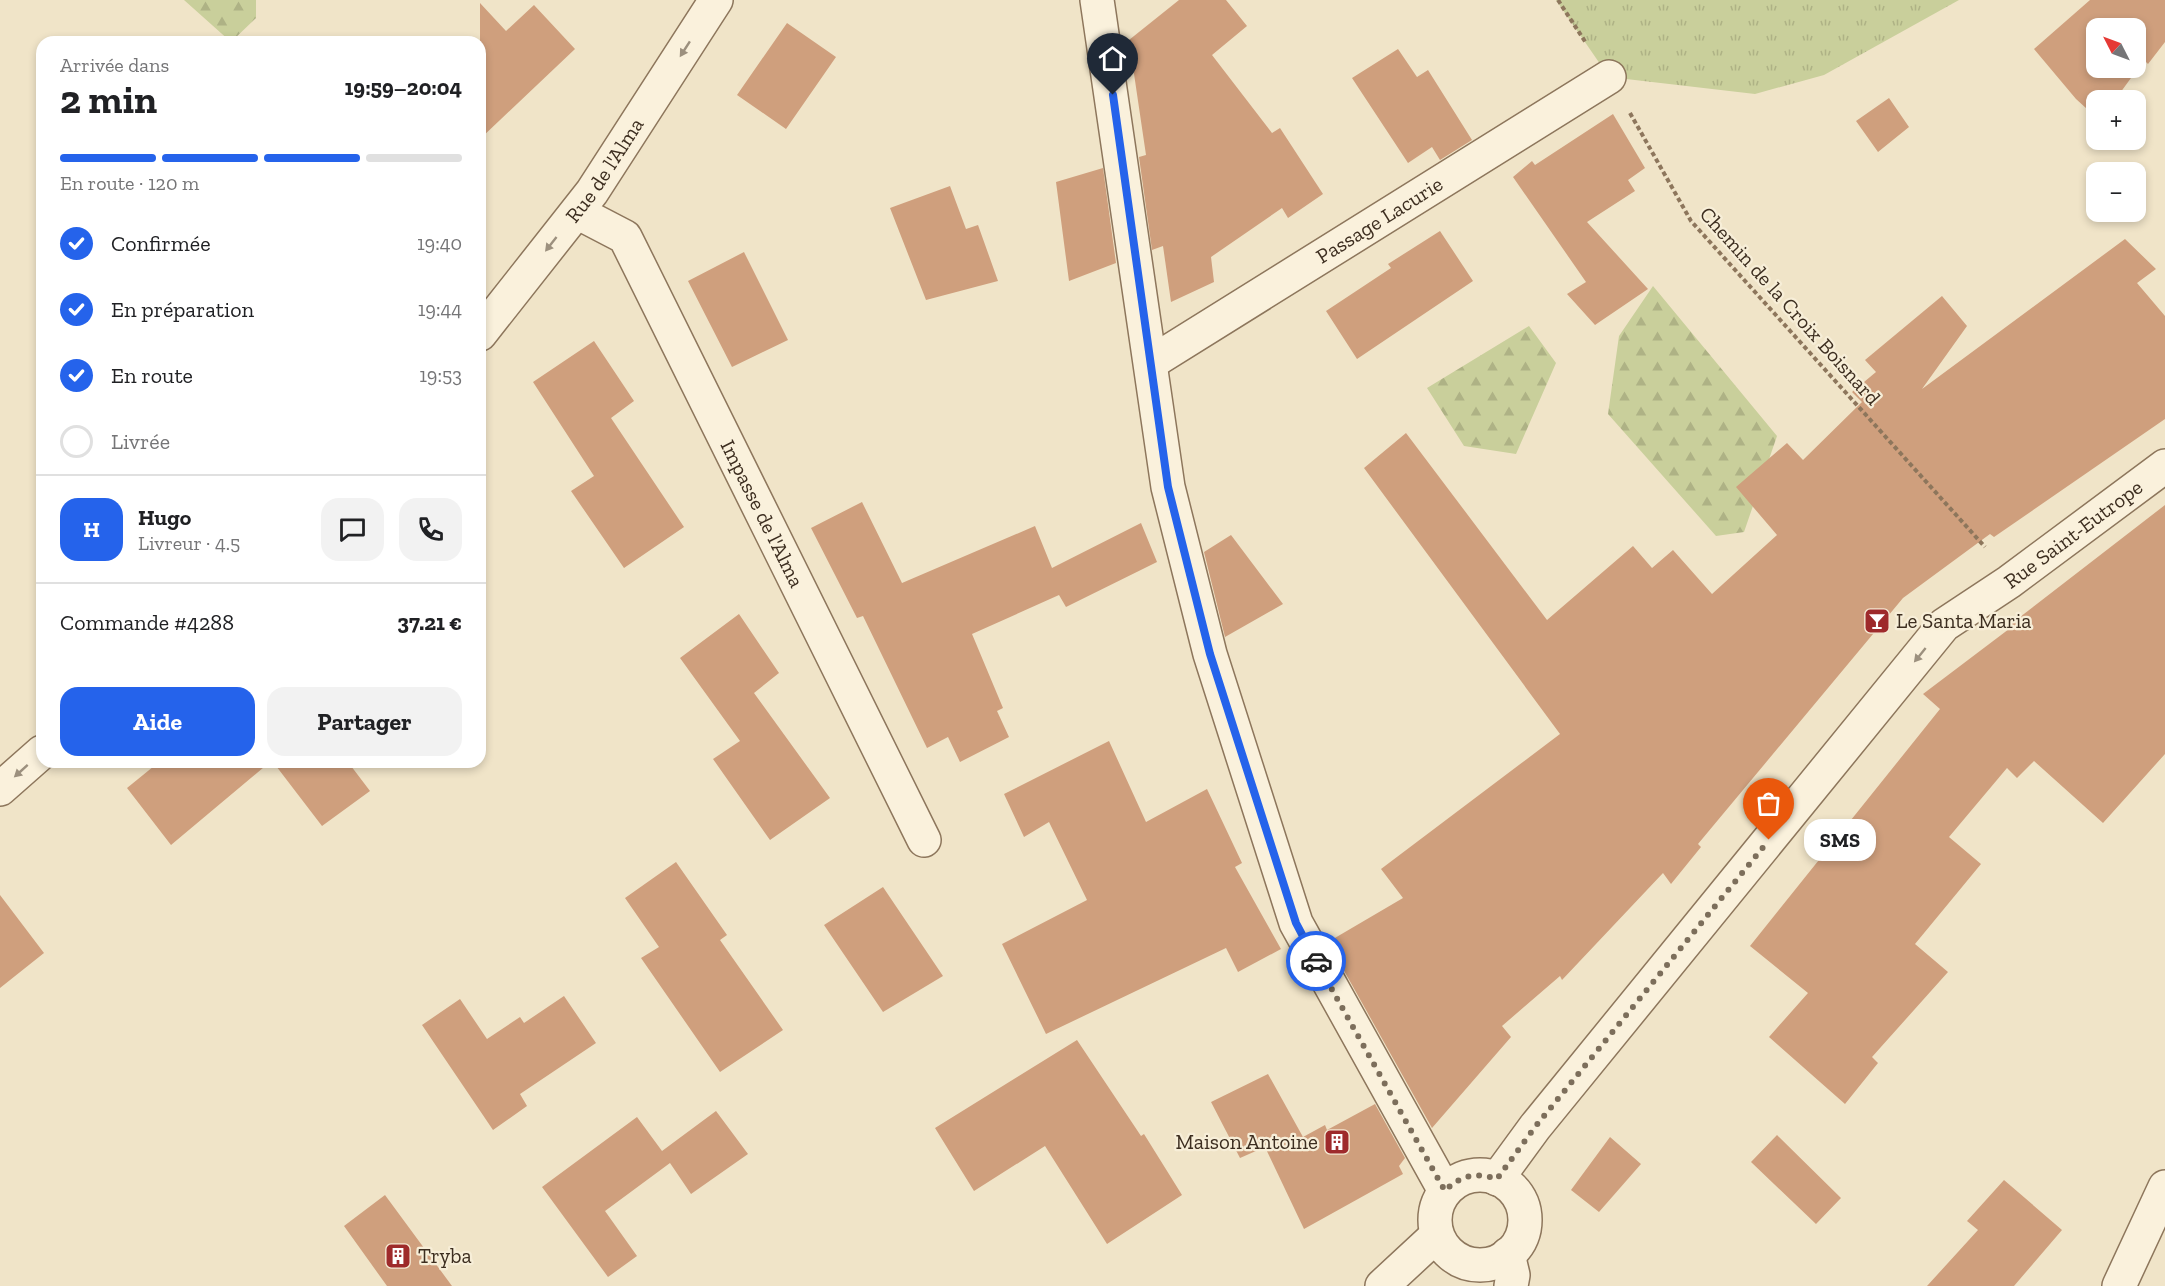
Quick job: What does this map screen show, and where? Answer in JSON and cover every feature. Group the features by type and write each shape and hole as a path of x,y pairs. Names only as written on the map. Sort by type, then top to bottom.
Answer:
{"street":[{"name":"Rue de l'Alma","path":"486,326 592,192 716,0"},
{"path":"1097,0 1152,362 1168,487 1210,654 1296,923 1445,1191"},
{"name":"Passage Lacurie","path":"1152,362 1609,77"},
{"name":"Impasse de l'Alma","path":"577,212 625,237 924,840"},
{"name":"Rue Saint-Eutrope","path":"1497,1179 1535,1127 1944,625 2009,582 2165,466"},
{"path":"0,789 36,757"},
{"path":"1479,1174 1497,1179 1508,1184 1518,1195 1524,1209 1525,1224 1521,1238 1514,1251 1487,1265 1472,1265 1458,1261 1446,1252 1437,1235 1435,1209 1445,1191 1464,1177 1479,1174"},
{"path":"2119,1286 2165,1187"},
{"path":"1382,1286 1437,1235"},
{"path":"1508,1254 1512,1275 1511,1286"}],"path":[{"name":"Chemin de la Croix Boisnard","path":"1558,0 1609,77 1691,221 1993,556 2009,582"}],"green space":[{"path":"184,0 256,0 256,18 237,36 224,36"},
{"path":"1556,0 1959,0 1824,75 1755,94 1609,77"},
{"path":"1653,286 1777,436 1744,532 1716,536 1608,414 1619,336"},
{"path":"1529,326 1556,363 1516,454 1464,446 1427,388"}],"building":[{"path":"1179,0 1226,0 1247,26 1212,55 1272,133 1280,128 1323,194 1288,218 1282,208 1211,257 1214,282 1171,302 1163,246 1152,250 1139,157 1146,155 1129,40"},
{"path":"2090,0 2165,0 2165,42 2148,64 2146,62 2146,18 2086,18 2086,78 2131,78 2122,90 2086,90 2086,108 2034,49"},
{"path":"480,3 506,31 534,5 575,49 486,133 486,36 480,36"},
{"path":"787,23 836,57 786,129 737,95"},
{"path":"1398,49 1417,77 1428,70 1472,140 1440,160 1432,147 1408,163 1352,78"},
{"path":"1889,98 1909,127 1878,152 1856,121"},
{"path":"1613,114 1645,168 1628,180 1635,191 1587,222 1648,289 1595,325 1567,294 1586,282 1513,177 1532,161 1535,165"},
{"path":"1103,168 1116,263 1069,281 1056,182"},
{"path":"950,186 966,229 978,225 998,281 926,300 890,208"},
{"path":"1440,231 1473,281 1357,359 1326,311 1391,268 1388,264"},
{"path":"2125,239 2156,269 2137,283 2165,316 2165,419 1994,537 1990,534 1903,598 1698,844 1701,847 1671,884 1663,873 1562,980 1560,976 1502,1026 1511,1037 1432,1128 1328,942 1403,898 1381,869 1560,734 1364,468 1406,433 1547,620 1633,546 1652,568 1673,550 1712,594 1777,535 1736,487 1787,443 1803,460 1862,402 1852,392 1876,372 1865,360 1942,296 1967,326 1922,389"},
{"path":"744,252 788,340 732,367 688,281"},
{"path":"594,341 634,401 611,418 684,527 624,568 571,491 594,476 533,382"},
{"path":"862,502 902,583 1035,526 1052,568 1141,523 1157,562 1066,607 1059,595 972,634 1003,708 997,711 1009,737 960,762 948,737 927,748 863,616 857,618 811,528"},
{"path":"2165,505 2165,754 2103,823 2034,761 2017,778 2007,768 1949,837 1981,864 1915,944 1948,972 1872,1057 1878,1063 1845,1104 1769,1037 1808,993 1750,946 1940,709 1923,694"},
{"path":"1231,535 1283,604 1225,637 1204,552"},
{"path":"739,614 779,673 754,693 830,798 770,840 713,759 740,741 680,658"},
{"path":"1109,741 1146,822 1207,789 1242,863 1235,867 1281,949 1238,972 1226,948 1046,1034 1002,944 1087,900 1049,822 1024,837 1004,794"},
{"path":"152,768 263,768 171,845 127,788"},
{"path":"278,768 353,768 370,791 322,826"},
{"path":"676,862 727,935 720,940 783,1030 720,1072 641,958 659,947 625,898"},
{"path":"883,887 943,976 883,1012 824,925"},
{"path":"0,895 44,953 0,988"},
{"path":"564,996 596,1043 520,1094 527,1106 493,1130 422,1025 460,999 487,1039 520,1017 524,1023"},
{"path":"1077,1040 1141,1136 1144,1134 1182,1195 1107,1244 1045,1146 974,1191 935,1128"},
{"path":"1268,1074 1303,1137 1325,1125 1327,1130 1375,1104 1405,1158 1399,1166 1403,1174 1304,1229 1265,1147 1240,1158 1211,1102"},
{"path":"716,1111 748,1154 691,1194 670,1163 605,1211 637,1256 608,1277 542,1187 637,1117 662,1151"},
{"path":"1777,1135 1841,1198 1816,1224 1751,1162"},
{"path":"1610,1137 1641,1164 1599,1212 1571,1190"},
{"path":"2004,1180 2062,1230 2014,1286 1927,1286 1978,1230 1967,1221"},
{"name":"Tryba","path":"385,1195 452,1286 387,1286 344,1226"}],"way so far":[{"path":"1316,961 1445,1191 1464,1177 1479,1174 1497,1179 1535,1127 1769,840"}],"place":[{"name":"Le Santa Maria","path":"1877,621"},
{"name":"SMS","path":"1769,840"},
{"name":"Maison Antoine","path":"1337,1142"},
{"name":"Tryba","path":"398,1256"}],"route":[{"path":"1113,95 1168,487 1210,654 1296,923 1316,961"}]}
